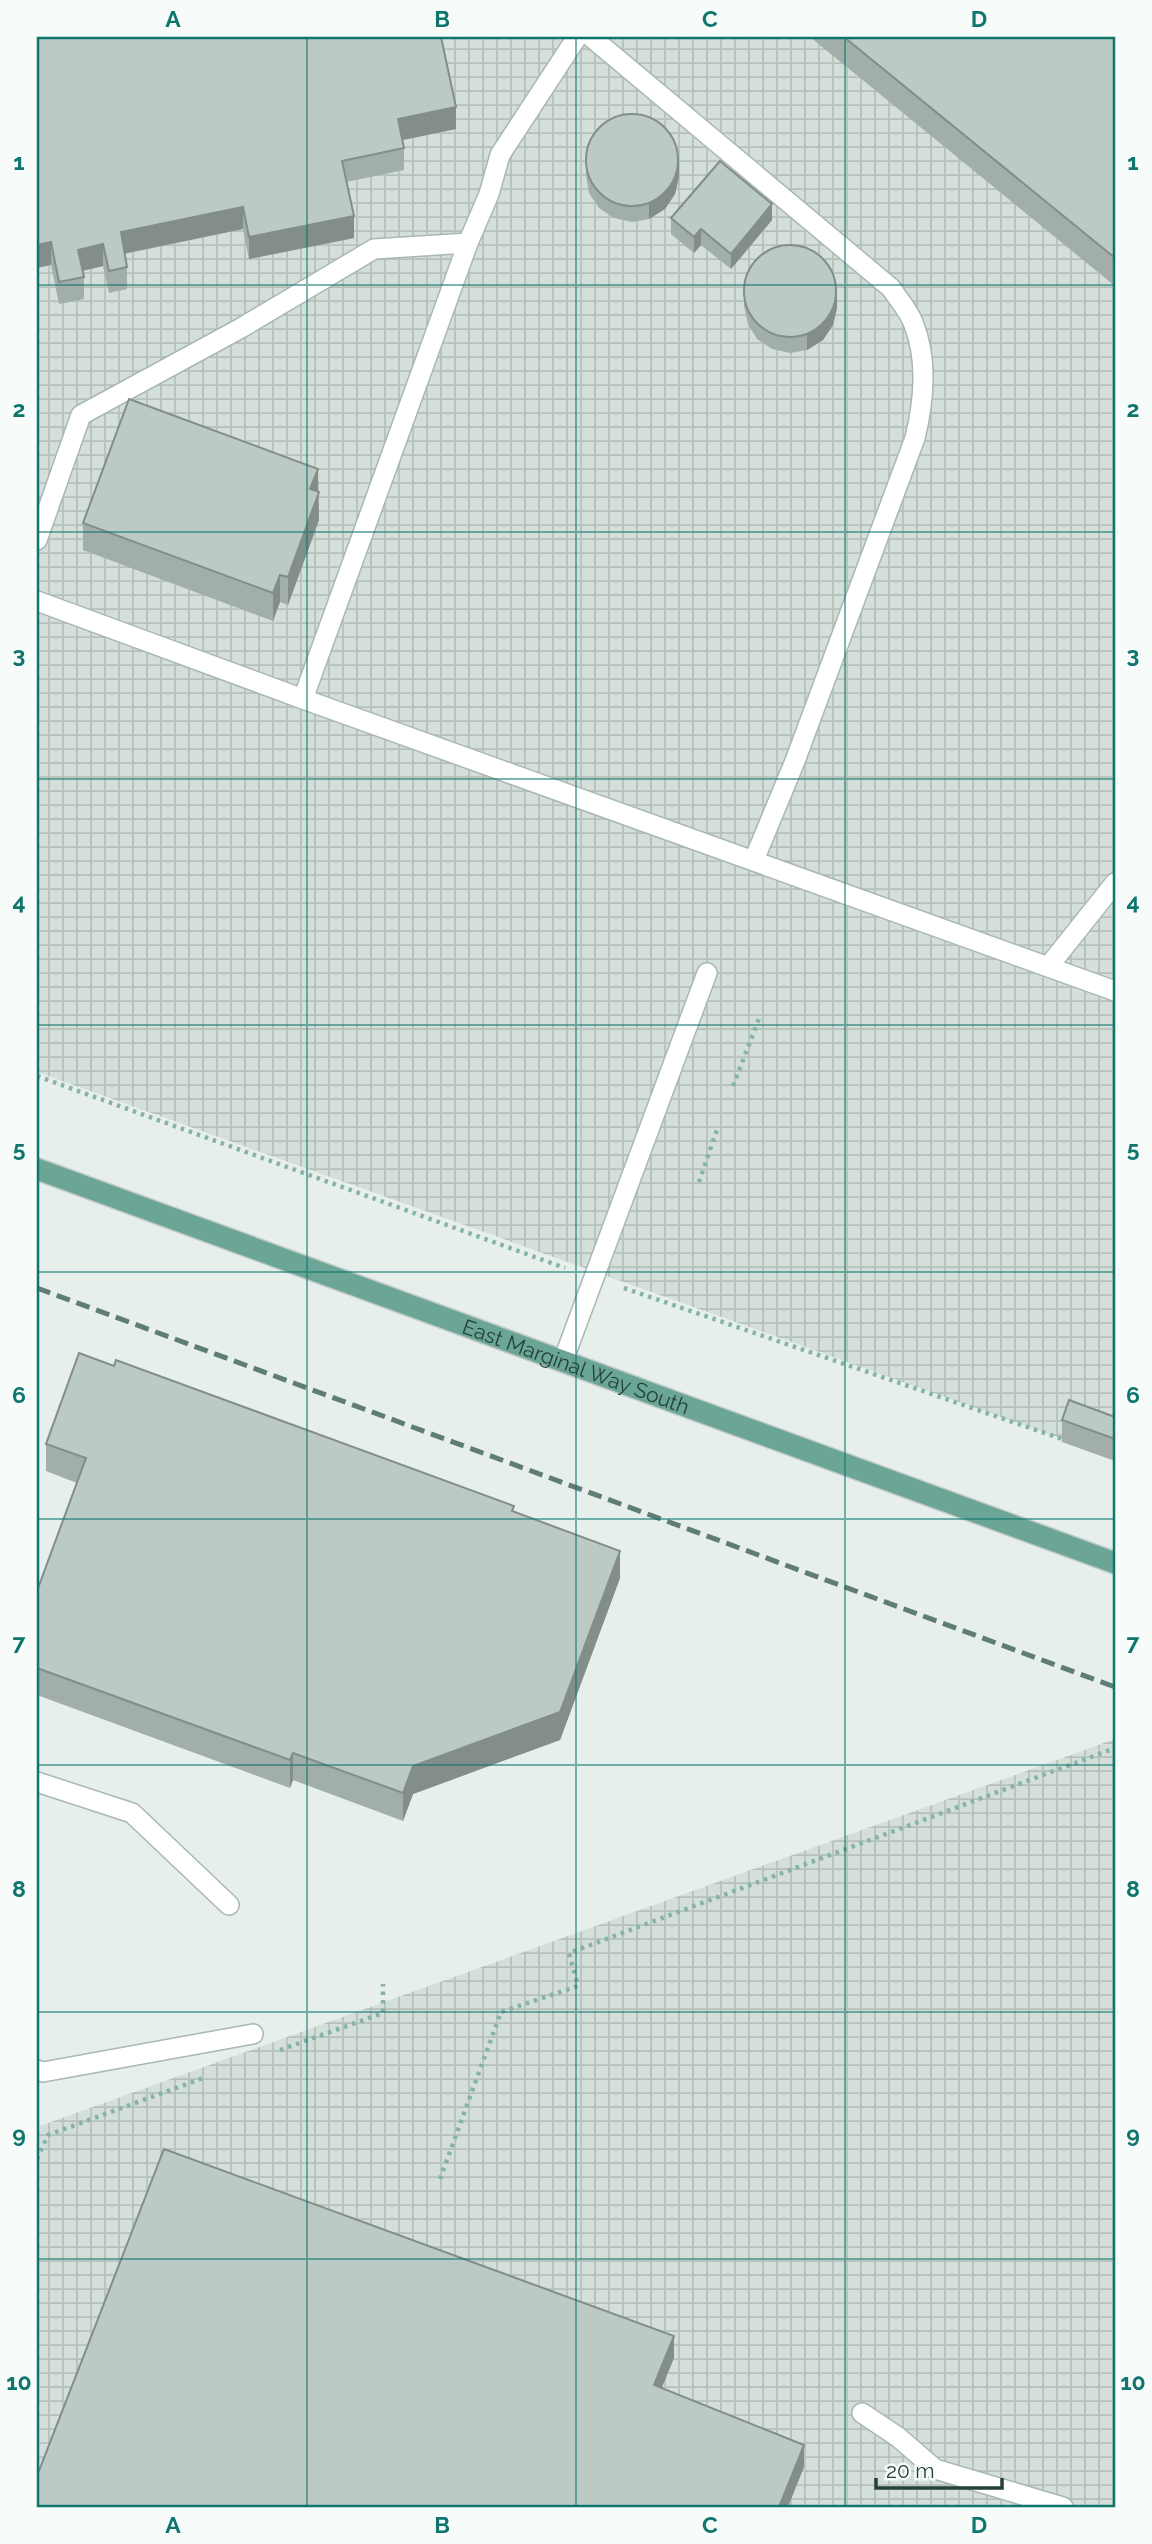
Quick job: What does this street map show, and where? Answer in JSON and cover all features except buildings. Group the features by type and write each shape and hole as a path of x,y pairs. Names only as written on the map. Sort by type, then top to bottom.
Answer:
{"main road":[{"name":"East Marginal Way South","path":"37,1169 1115,1563"}],"lane":[{"path":"303,699 468,243 489,194 500,155 577,37"},
{"path":"591,37 891,288 914,323 921,352 924,396 915,438 795,761 754,860"},
{"path":"37,540 81,415 241,328 374,249 468,243"},
{"path":"37,601 1115,991"},
{"path":"1048,967 1115,883"},
{"path":"563,1362 707,973"},
{"path":"37,1782 132,1813 229,1905"},
{"path":"37,2070 43,2072 253,2034"},
{"path":"862,2413 898,2437 935,2469 1063,2507"}],"path":[{"path":"733,1086 760,1016"},
{"path":"37,1076 543,1261"},
{"path":"699,1182 718,1127"},
{"path":"657,1299 1076,1444"},
{"path":"440,2179 500,2012 579,1986 569,1953 1115,1748"}],"shaded area":[{"path":"37,37 1115,37 1115,1458 37,1072"},
{"path":"1115,1739 1115,2507 37,2507 37,2127"}],"railway":[{"path":"37,1288 1115,1687"}]}
